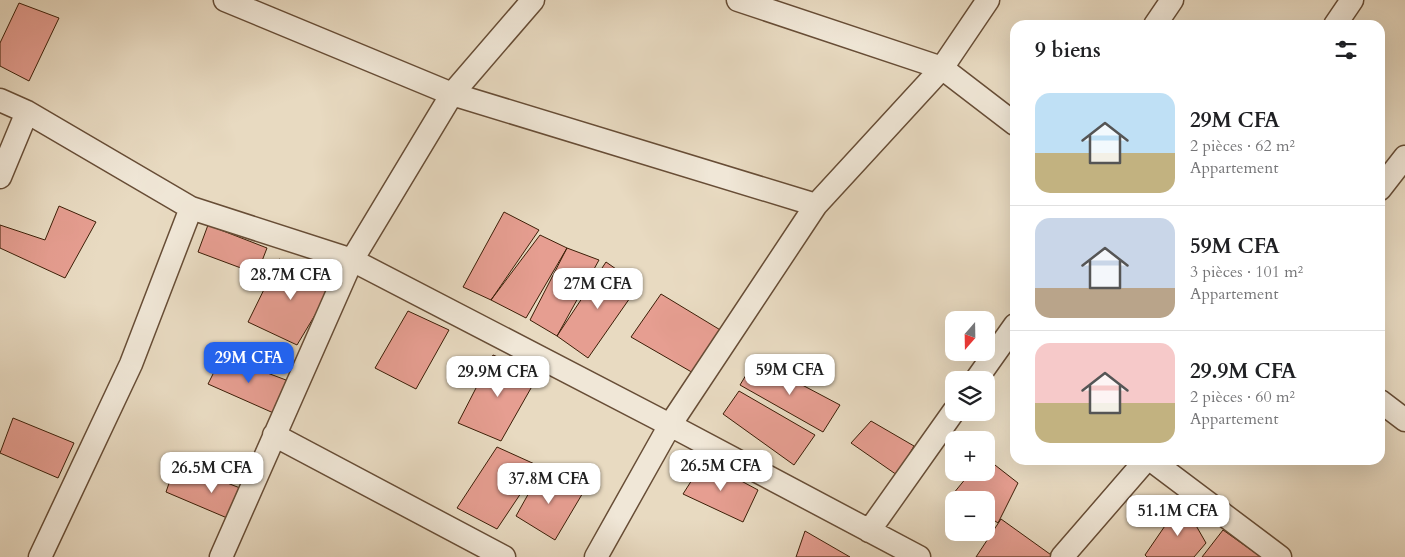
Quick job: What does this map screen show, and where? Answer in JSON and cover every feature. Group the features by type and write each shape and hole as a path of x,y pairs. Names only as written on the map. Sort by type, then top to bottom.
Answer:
{"street":[{"path":"225,0 452,94 816,205"},
{"path":"221,557 352,260 452,94 533,0"},
{"path":"738,0 942,68 1010,120"},
{"path":"596,557 670,425 816,205 942,68 988,0"},
{"path":"1159,20 1172,0"},
{"path":"1338,20 1352,0"},
{"path":"0,100 27,112 191,208 352,260 919,557"},
{"path":"0,177 27,112"},
{"path":"1392,184 1405,157"},
{"path":"40,557 132,364 191,208"},
{"path":"982,371 1010,332"},
{"path":"1385,405 1405,420"},
{"path":"869,530 947,421"},
{"path":"274,435 504,557"},
{"path":"1062,557 1142,465"},
{"path":"1158,465 1280,557"}],"building":[{"path":"19,3 59,18 29,81 0,66 0,43"},
{"path":"59,206 96,222 65,278 0,248 0,225 45,240"},
{"path":"504,212 539,230 491,300 463,287"},
{"path":"208,225 267,248 257,274 198,252"},
{"path":"540,235 567,248 526,318 491,300"},
{"path":"567,248 599,260 557,336 530,320"},
{"path":"279,259 336,280 297,345 248,322"},
{"path":"606,262 639,285 588,358 557,336"},
{"path":"661,294 722,331 695,374 631,337"},
{"path":"408,311 449,330 416,389 375,368"},
{"path":"493,355 539,374 501,441 458,423"},
{"path":"222,356 286,380 278,415 208,384"},
{"path":"755,360 840,405 823,432 740,385"},
{"path":"739,391 815,435 794,465 723,414"},
{"path":"13,418 74,443 58,478 0,453"},
{"path":"871,421 914,446 897,475 851,443"},
{"path":"497,447 539,466 497,529 457,508"},
{"path":"704,461 758,490 743,522 683,494"},
{"path":"176,463 258,495 246,526 166,492"},
{"path":"995,465 1018,483 998,523 995,521 995,491 955,491 964,481 995,481"},
{"path":"540,473 584,491 555,540 516,516"},
{"path":"1182,501 1206,543 1194,557 1147,557 1145,555"},
{"path":"1001,519 1054,557 976,557 987,541 995,541 995,528"},
{"path":"1223,530 1261,557 1202,557"},
{"path":"805,531 850,557 796,557"}]}
